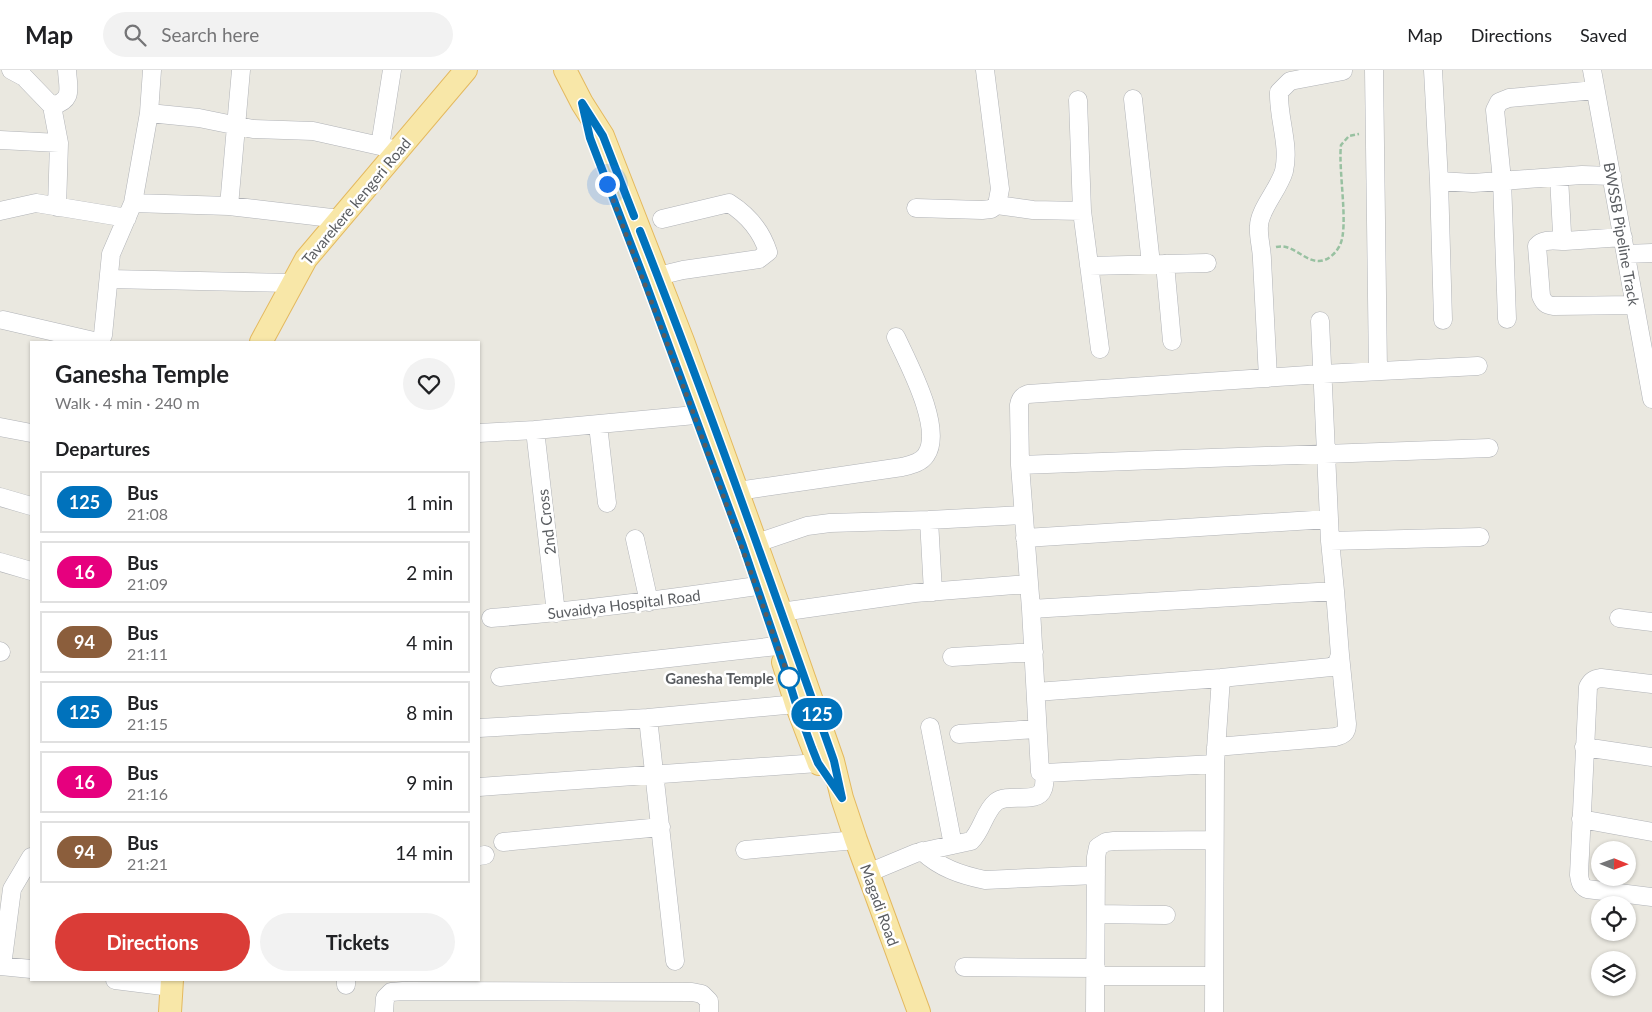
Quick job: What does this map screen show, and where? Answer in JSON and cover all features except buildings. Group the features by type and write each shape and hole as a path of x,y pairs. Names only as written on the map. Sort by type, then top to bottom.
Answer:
{"main road":[{"name":"Tavarekere kengeri Road","path":"261,341 306,259 340,219 389,148 466,70"},
{"name":"Magadi Road","path":"565,70 582,103 590,138 658,276 757,543 834,761 842,798 856,840 919,1012"},
{"name":"Magadi Road","path":"622,203 694,415 757,586 796,704 818,763 842,798"},
{"path":"170,1012 172,984"}],"street":[{"path":"11,70 24,77 52,106 59,143 57,207"},
{"path":"52,106 62,103 67,99 67,70"},
{"path":"100,341 103,335 111,254 130,210 149,113 152,70"},
{"path":"229,206 241,70"},
{"path":"149,113 200,118 253,129 313,131 389,148 392,70"},
{"path":"985,70 1000,189 997,205"},
{"path":"1374,70 1378,371"},
{"path":"1433,70 1439,181 1443,320"},
{"name":"BWSSB Pipeline Track","path":"1592,70 1652,394"},
{"path":"1268,378 1259,223 1281,180 1286,158 1278,102 1279,92 1290,81 1343,71"},
{"path":"1507,319 1502,180 1495,110 1499,102 1509,98 1595,90"},
{"path":"1133,98 1158,264 1172,341"},
{"path":"1078,100 1082,211 1100,349"},
{"path":"0,140 59,143"},
{"path":"1439,181 1473,183 1582,175 1612,176"},
{"path":"1559,177 1562,233 1565,241"},
{"path":"0,211 36,203 57,207 130,210 229,206 340,219"},
{"path":"658,276 683,270 759,259 768,252 764,238 743,212 729,203 662,219"},
{"path":"916,208 982,210 991,209 997,205 1033,210 1082,211"},
{"path":"1635,305 1548,305 1541,296 1536,246 1540,242 1545,241 1565,241 1624,246 1652,253"},
{"path":"1089,266 1207,263"},
{"path":"109,279 292,283"},
{"path":"3,320 95,341"},
{"path":"1320,321 1323,374 1327,454 1330,541 1348,724 1346,732 1335,737 1215,756 1042,773 1039,769 1034,652 1022,515 1019,405 1020,399 1023,396 1028,394 1323,374 1478,366"},
{"path":"738,491 902,467 916,463 926,456 932,442 931,425 926,404 896,337"},
{"path":"480,433 598,425 694,415"},
{"path":"598,425 607,503"},
{"path":"0,427 30,433"},
{"name":"2nd Cross","path":"535,430 556,613"},
{"path":"1020,465 1489,448"},
{"path":"0,498 30,506"},
{"path":"757,543 807,526 830,523 1022,515"},
{"path":"1024,538 1329,519"},
{"path":"929,520 933,592"},
{"path":"1330,541 1480,537"},
{"path":"635,539 649,602"},
{"path":"0,562 30,570"},
{"path":"781,612 915,593 1028,584"},
{"name":"Suvaidya Hospital Road","path":"491,618 556,613 649,602 757,586"},
{"path":"1031,609 1334,590"},
{"path":"1619,618 1652,622"},
{"path":"500,677 777,646"},
{"path":"952,657 1034,652"},
{"path":"1036,692 1221,678 1331,667 1337,663 1340,655"},
{"path":"1214,1012 1215,756 1221,678"},
{"path":"1652,684 1601,678 1594,679 1588,687 1579,874 1583,887 1592,890 1652,897"},
{"path":"480,728 648,718 796,704"},
{"path":"648,718 675,961"},
{"path":"930,727 952,845"},
{"path":"959,734 1037,729"},
{"path":"1584,747 1652,756"},
{"path":"480,787 818,763"},
{"path":"868,873 922,851 971,841 989,810 997,801 1004,798 1036,797 1044,787 1045,774"},
{"path":"1581,819 1652,832"},
{"path":"503,842 661,827"},
{"path":"745,850 856,840"},
{"path":"1095,1012 1096,850 1098,846 1106,842 1214,840"},
{"path":"922,851 940,866 973,878 985,880 1096,875"},
{"path":"30,859 12,889 1,966 30,969"},
{"path":"1096,914 1166,914"},
{"path":"964,967 1214,976"},
{"path":"128,981 172,984"},
{"path":"384,1012 385,998 391,992 413,991 692,992 702,994 709,1001 709,1012"}],"path":[{"path":"1262,256 1271,248 1280,246 1286,246 1307,258 1318,261 1329,258 1334,253 1340,246 1342,238 1341,145 1349,136 1375,130"}],"bus line":[{"name":"125","path":"634,216 603,136 582,103 590,138 743,546 812,748 818,763 842,798 834,761 757,543 683,341 640,231"}],"place":[{"name":"Ganesha Temple","path":"789,678"}],"route":[{"path":"607,184 644,278 743,546 789,678"}]}
